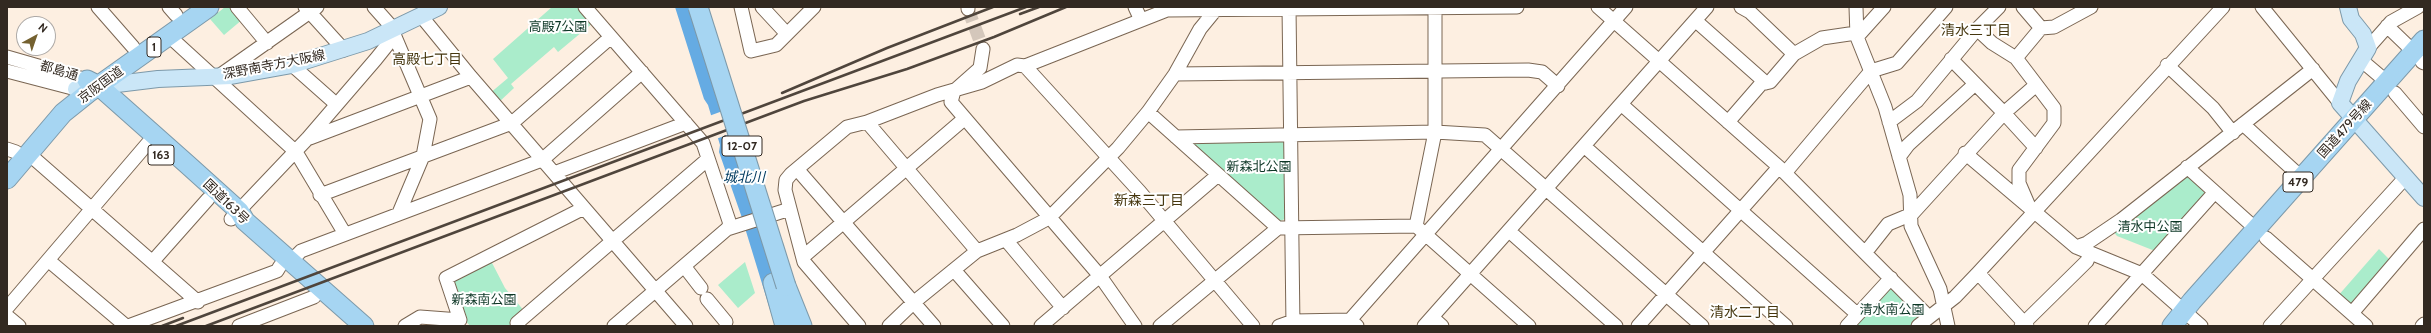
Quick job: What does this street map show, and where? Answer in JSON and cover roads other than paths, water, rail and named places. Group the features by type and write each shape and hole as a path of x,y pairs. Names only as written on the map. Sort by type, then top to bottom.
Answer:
{"highway":[{"name":"京阪国道","path":"7,179 15,154 56,107 169,36 209,7"},
{"path":"687,7 773,282 785,326"},
{"name":"12-07","path":"698,7 786,286 802,326"},
{"name":"京阪国道","path":"87,87 178,10"},
{"name":"国道479号線","path":"2261,234 2391,87 2422,55"},
{"name":"国道163号","path":"87,87 101,102 208,199 245,221 364,326"},
{"name":"国道163号","path":"87,87 235,215 242,224 356,326"},
{"name":"国道479号線","path":"2172,326 2191,321 2261,234 2302,178 2359,123"},
{"name":"163","path":"235,215 249,217 288,262 314,297 347,326"},
{"name":"163","path":"288,262 372,326"}],"main road":[{"name":"深野南寺方大阪線","path":"87,87 158,79 215,76 292,65 344,50 392,32 439,7"},
{"path":"2348,7 2351,19 2363,34 2365,54 2348,81 2340,103 2406,178 2422,193"}],"street":[{"path":"98,7 133,47"},
{"path":"237,7 267,43"},
{"path":"374,7 392,32 430,119 423,156 399,213"},
{"path":"586,7 703,143 731,228"},
{"path":"741,7 751,51 776,45 814,7"},
{"path":"762,7 787,34"},
{"path":"1135,7 1141,20"},
{"path":"859,326 804,262 804,256 784,210 785,185 791,174 847,127 867,122 982,82 1017,65 1025,66 1167,10 1518,7"},
{"path":"1598,7 1782,170 1930,317"},
{"path":"1279,326 1293,323 1353,323 1421,230 1501,149 1626,7"},
{"path":"1442,326 1428,322 1707,7"},
{"path":"1741,7 1750,12 1794,54"},
{"path":"1856,7 1856,35 1871,71 1889,122 1910,194 1912,214 1911,226 1940,289 1948,326"},
{"path":"1728,122 1761,84 1773,79 1794,54 1822,38 1856,35 1884,7"},
{"path":"1638,326 1740,210 1782,170 1871,71 1897,62 1946,7"},
{"path":"1889,122 1917,101 1977,29 1999,7"},
{"path":"2023,7 2041,28"},
{"path":"2016,58 2041,28 2054,27 2091,7"},
{"path":"1918,326 1955,296 1978,273 2167,65 2222,7"},
{"path":"2262,7 2340,103"},
{"path":"2418,7 2391,22 2365,54 2424,127"},
{"path":"1289,8 1293,323"},
{"path":"1421,230 1435,132 1434,8"},
{"path":"215,76 267,43 311,9 344,50"},
{"path":"889,326 913,303 977,251 1006,240 1049,218 1108,157 1148,112 1175,74 1200,29 1216,9"},
{"path":"422,17 471,77 686,326"},
{"path":"1696,21 1766,83"},
{"path":"2387,26 2422,55"},
{"path":"1977,29 1992,43 2016,58 2054,108 2054,123 2019,170 2019,183 2022,195 2034,213"},
{"path":"235,215 296,152 388,44 392,32"},
{"path":"169,36 215,76 296,152 320,195 345,234"},
{"path":"320,195 512,123 611,37"},
{"path":"983,49 980,68 954,91 951,102 1100,276 1135,326"},
{"name":"都島通","path":"7,57 87,87"},
{"path":"1951,59 2036,148"},
{"path":"292,65 336,104"},
{"path":"2167,65 2213,108 2302,178"},
{"path":"1025,66 1165,220 1214,281 1253,326"},
{"path":"2076,247 2087,243 2121,220 2312,69"},
{"path":"1175,74 1537,70 1558,86"},
{"name":"都島通","path":"7,71 87,87"},
{"path":"48,260 127,326 198,302 277,271 301,251 542,160 642,72"},
{"path":"308,138 421,97 471,77"},
{"path":"1899,157 1908,145 1975,84"},
{"path":"1865,253 1888,224 1912,214 1965,153 2004,113 2036,85"},
{"path":"1622,104 1857,314"},
{"path":"1148,112 1278,228"},
{"path":"804,256 964,119"},
{"path":"867,122 977,251"},
{"path":"554,173 686,123"},
{"path":"1176,137 1435,132 1480,133 1489,137 1702,326"},
{"path":"7,308 148,143"},
{"path":"1584,146 1786,326"},
{"path":"1965,153 2076,247 2142,274 2191,321"},
{"path":"15,154 92,208 198,302"},
{"path":"519,326 517,323 708,158"},
{"path":"2187,167 2366,326"},
{"path":"797,169 934,326"},
{"path":"1041,326 1218,175"},
{"path":"2270,326 2312,277 2406,178"},
{"path":"2095,326 2214,192"},
{"path":"152,261 208,199"},
{"path":"405,326 420,317 460,320 446,278 584,208"},
{"path":"614,326 731,228 784,210"},
{"path":"1160,326 1278,228 1421,230 1529,326"},
{"path":"2352,313 2424,229"},
{"path":"1509,230 1616,326"},
{"path":"1006,240 1063,308"},
{"path":"1978,273 2024,325 2087,261 2090,253"},
{"path":"684,266 726,322"},
{"path":"954,270 1003,326"},
{"path":"1847,326 1891,278"},
{"path":"239,326 314,297"},
{"path":"7,316 19,326"}],"water":[{"name":"城北川","path":"675,7 706,7 804,326 775,326 741,215 719,152 720,145 708,105 704,99"}],"tunnel":[{"path":"968,9 983,49"}],"railway":[{"path":"782,93 887,48 993,7"},
{"path":"176,326 1026,7"},
{"path":"1020,14 1039,7"},
{"path":"206,326 804,101 907,69 994,37 1066,7"},
{"path":"162,326 183,318"}],"district":[{"name":"清水三丁目","path":"1976,31"},
{"name":"高殿七丁目","path":"427,60"},
{"name":"新森三丁目","path":"1149,201"},
{"name":"清水二丁目","path":"1745,313"}],"park label":[{"name":"高殿7公園","path":"558,27"},
{"name":"新森北公園","path":"1259,167"},
{"name":"清水中公園","path":"2150,227"},
{"name":"新森南公園","path":"484,300"},
{"name":"清水南公園","path":"1892,310"}]}
